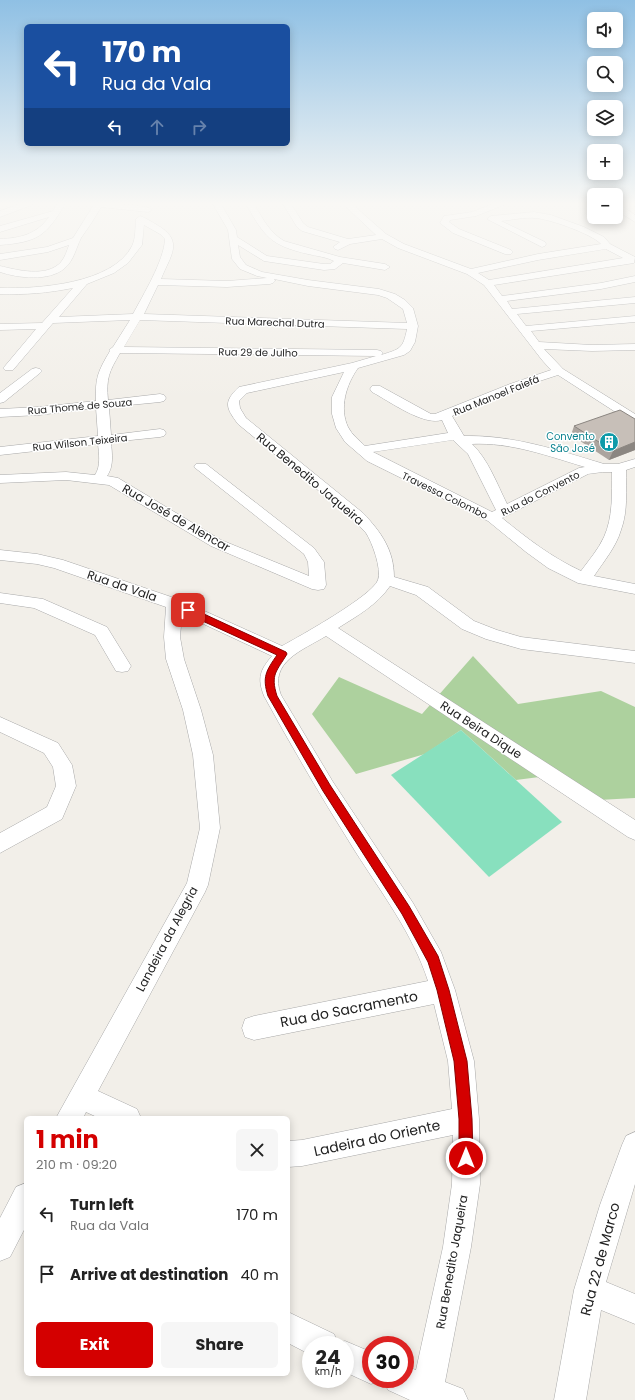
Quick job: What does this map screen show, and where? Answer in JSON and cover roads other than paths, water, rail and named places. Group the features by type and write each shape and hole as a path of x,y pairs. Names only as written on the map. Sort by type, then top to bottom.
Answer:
{"street":[{"path":"1,269 9,272 27,274 45,272 53,269"},
{"path":"0,290 11,292 38,290 83,282 103,275 112,269"},
{"path":"105,477 106,459 103,440 101,387 104,371 115,350 137,317 160,269"},
{"path":"249,269 260,274 293,280 379,292 391,296 408,308 414,326 410,342 406,349 400,353 354,366"},
{"path":"463,269 470,272 487,283 509,312 559,371 635,419"},
{"path":"470,272 482,269"},
{"path":"487,283 574,269"},
{"path":"500,299 601,286 635,279"},
{"path":"155,282 227,284 293,280"},
{"path":"5,368 49,323 83,282"},
{"path":"509,312 635,300"},
{"name":"Rua Marechal Dutra","path":"0,327 137,317 414,326"},
{"path":"523,329 635,319"},
{"path":"536,345 592,348 635,347"},
{"name":"Rua 29 de Julho","path":"115,350 400,353"},
{"name":"Rua Benedito Jaqueira","path":"354,366 243,390 232,402 234,410 242,421 358,516 372,532 381,549 386,565 386,580 378,591 360,606 283,654 272,669 269,677 269,686 273,696 326,788 406,910 433,960 443,990 461,1061 466,1119 466,1184 435,1397"},
{"name":"Travessa Colombo","path":"354,366 348,374 338,397 338,414 342,428 350,439 362,450 385,466 499,514 531,549 553,564 584,579 635,589"},
{"path":"0,399 36,371 5,368"},
{"name":"Rua Manoel Faiefá","path":"440,417 514,386 559,371"},
{"path":"376,389 428,417 440,417 473,452 482,467 499,514"},
{"name":"Rua Thomé de Souza","path":"0,413 102,405 160,398"},
{"name":"Rua Wilson Teixeira","path":"0,451 160,433"},
{"path":"362,450 459,438 482,439 499,441 552,453 603,468"},
{"name":"Rua do Convento","path":"499,514 572,476 603,468 619,468 635,462"},
{"name":"Rua José de Alencar","path":"0,479 66,476 105,477 216,543 318,585 316,562 313,556 201,467"},
{"path":"584,579 608,543 616,524 619,504 619,468"},
{"name":"Rua da Vala","path":"0,555 37,559 58,564 174,604 283,654"},
{"path":"386,580 422,591 468,625 492,635 521,643 635,657"},
{"path":"0,598 38,603 101,631 122,666"},
{"name":"Landeira da Alegria","path":"75,1108 197,884 210,828 203,755 192,710 175,659 172,637 174,604"},
{"name":"Rua Beira Dique","path":"326,628 635,831"},
{"path":"0,724 51,748 62,765 66,786 55,813 0,844"},
{"name":"Rua do Sacramento","path":"254,1028 443,990"},
{"path":"75,1108 117,1116"},
{"name":"Ladeira do Oriente","path":"290,1154 302,1153 466,1119"},
{"name":"Rua 22 de Marco","path":"570,1400 589,1290 614,1205 635,1145"},
{"path":"0,1247 24,1201"},
{"path":"589,1290 635,1309"},
{"path":"290,1328 305,1336"},
{"path":"414,1386 435,1397"}],"place":[{"name":"Convento São José","path":"609,442"}]}
